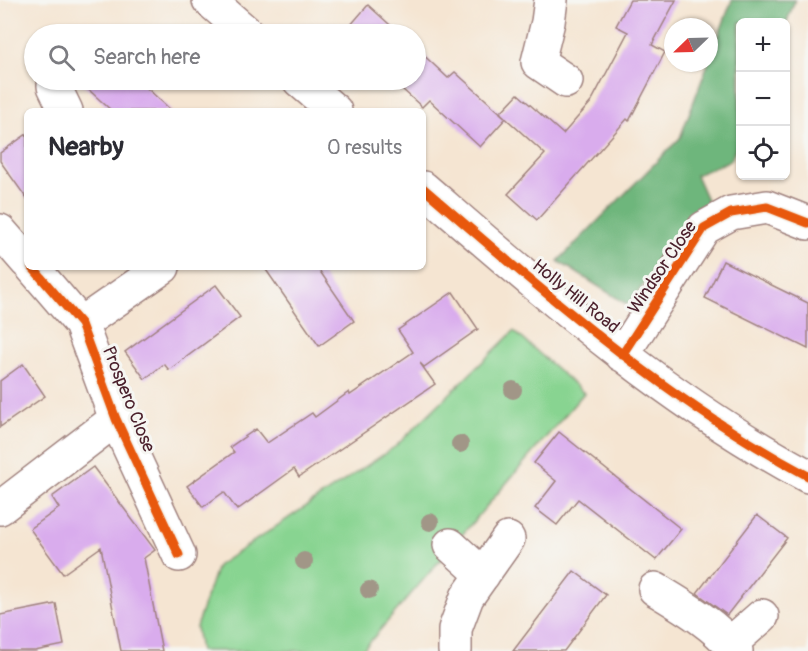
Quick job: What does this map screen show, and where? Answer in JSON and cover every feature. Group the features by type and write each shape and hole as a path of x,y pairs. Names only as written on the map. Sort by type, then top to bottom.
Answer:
{"street":[{"path":"209,0 237,24"},
{"path":"551,0 538,62 566,81"},
{"path":"56,90 65,108"},
{"path":"311,90 332,108"},
{"name":"Holly Hill Road","path":"426,191 554,301 622,355 697,411 761,451 808,476"},
{"name":"Windsor Close","path":"622,355 704,228 731,213 767,207 808,224"},
{"path":"0,231 24,259"},
{"name":"Prospero Close","path":"35,270 81,324 116,419 178,555"},
{"path":"81,324 159,270"},
{"name":"Prospero Close","path":"0,508 116,419"},
{"path":"455,651 455,629 467,597 508,538"},
{"path":"450,545 483,575"},
{"path":"655,589 688,610 733,647 762,616"}],"green space":[{"path":"732,0 795,0 788,18 736,18 736,147 731,160 696,175 708,202 628,305 558,261 680,138 705,72 718,72 718,37"},
{"path":"514,331 584,393 362,651 200,651 196,627 217,566 396,446"}],"building":[{"path":"630,0 676,0 666,18 664,18 664,22 652,45 664,51 664,54 629,121 627,119 537,220 508,194 545,154 500,113 518,94 563,134 591,102 628,32 616,26"},
{"path":"368,5 389,24 352,24"},
{"path":"426,57 448,78 455,72 506,118 480,147 429,100 422,107 403,90 426,90"},
{"path":"89,90 149,90 169,108 109,108"},
{"path":"24,136 24,195 0,161 0,153"},
{"path":"723,261 808,303 808,349 705,298"},
{"path":"266,270 319,270 354,321 319,346"},
{"path":"216,285 240,317 169,370 164,364 145,379 125,352"},
{"path":"453,292 478,329 424,367 420,363 435,384 299,477 294,469 237,510 224,492 203,507 187,486 234,452 230,447 256,429 267,443 312,413 315,417 349,392 350,395 413,352 398,330"},
{"path":"23,364 45,396 0,427 0,381"},
{"path":"559,432 681,529 656,560 578,499 557,525 535,508 556,481 534,463"},
{"path":"93,467 155,550 144,558 162,651 121,651 101,547 63,574 30,529 59,508 52,497"},
{"path":"757,515 787,538 727,615 697,593"},
{"path":"574,571 606,595 564,651 513,651"},
{"path":"56,604 64,645 35,651 0,651 0,615"}],"cycle path":[{"path":"426,191 561,305 656,379 755,446 808,476"},
{"path":"622,355 704,228 731,213 767,207 808,223"},
{"path":"35,270 81,324 116,419 179,555"}]}
